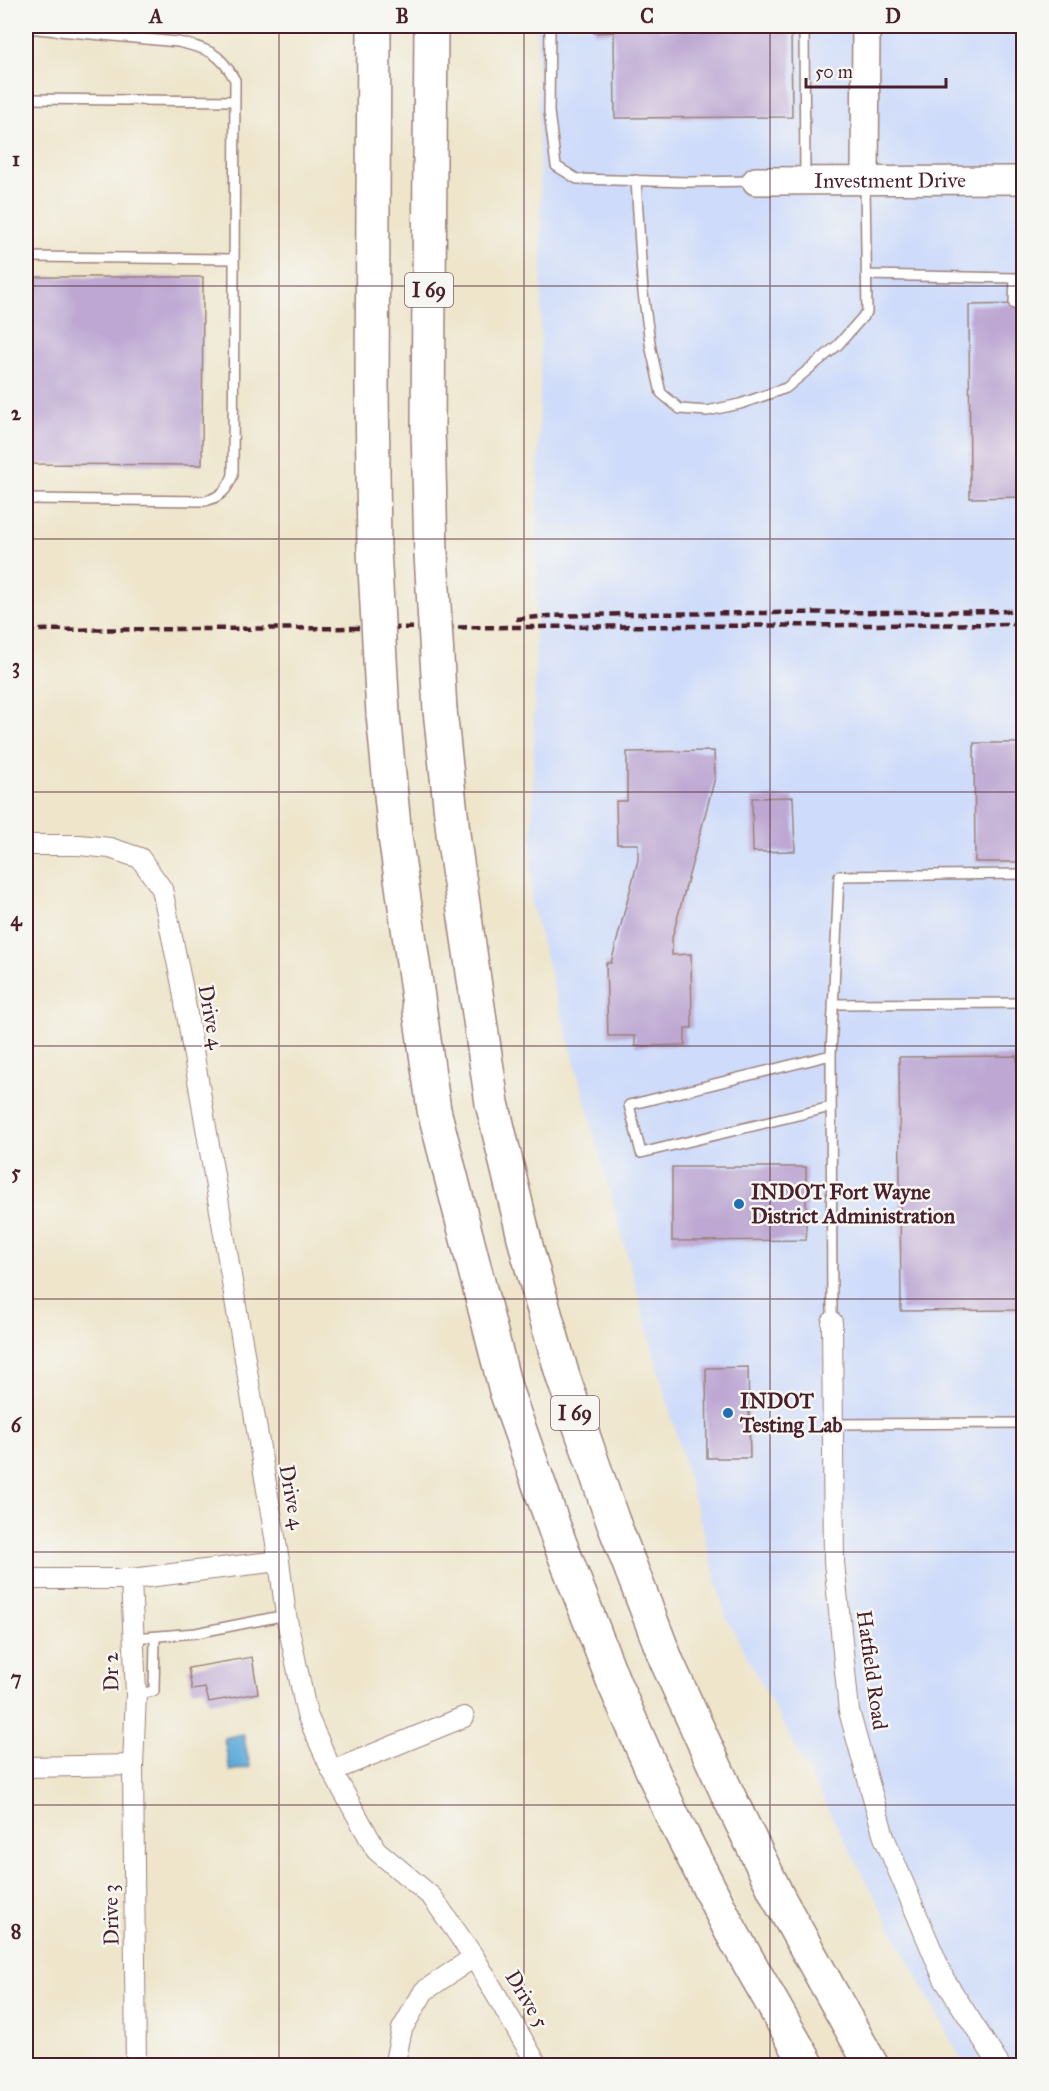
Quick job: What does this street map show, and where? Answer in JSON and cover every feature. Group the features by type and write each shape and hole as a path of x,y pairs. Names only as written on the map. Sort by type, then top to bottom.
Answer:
{"highway":[{"name":"I 69","path":"374,26 372,388 374,550 383,714 395,836 434,1110 506,1391 559,1541 614,1683 671,1813 731,1931 808,2066"},
{"name":"I 69","path":"431,26 428,426 431,554 440,710 454,842 492,1103 527,1250 563,1377 612,1520 667,1662 779,1899 872,2066"}],"street":[{"path":"865,181 866,26"},
{"name":"Investment Drive","path":"756,181 1023,180"},
{"name":"Drive 4","path":"26,845 79,844 110,848 140,858 162,889 175,953 279,1561 286,1615 307,1714 332,1771 376,1850 432,1897 474,1957"},
{"name":"Hatfield Road","path":"832,1322 834,1562 849,1711 884,1837 944,1979 1000,2066"},
{"path":"26,1579 131,1579 279,1561"},
{"name":"Dr 2","path":"131,1579 136,1694 133,1765"},
{"path":"332,1771 464,1717"},
{"path":"26,1767 133,1765"},
{"name":"Drive 3","path":"133,1765 136,2066"},
{"path":"394,2066 402,2030 424,1991 474,1957"},
{"name":"Drive 5","path":"474,1957 538,2066"}],"lane":[{"path":"550,26 549,112 556,166 577,178 756,181"},
{"path":"804,26 805,181"},
{"path":"26,28 178,42 196,46 226,63 235,80 233,475 228,488 217,498 206,501 26,499"},
{"path":"26,99 235,101"},
{"path":"636,180 642,271 651,349 661,393 680,409 707,411 740,404 786,388 838,345 867,312 865,181"},
{"path":"26,257 234,259"},
{"path":"867,275 1015,278 1014,304"},
{"path":"832,1322 831,1054 839,876 1023,874"},
{"path":"833,1004 1023,1003"},
{"path":"831,1054 629,1105 641,1153 831,1107"},
{"path":"833,1424 1023,1423"},
{"path":"134,1638 155,1638 217,1630 286,1615"},
{"path":"136,1694 154,1691 155,1638"}],"shaded area":[{"path":"536,26 1023,26 1023,2065 964,2065 726,1617 531,903 542,258"}],"water":[{"path":"243,1734 250,1767 230,1771 224,1738"}],"building":[{"path":"594,26 659,26 659,30 791,29 792,117 615,118 614,32 594,33"},
{"path":"26,277 203,277 202,465 26,464"},
{"path":"1024,304 1024,497 970,498 969,305"},
{"path":"974,743 1024,743 1024,862 975,862"},
{"path":"714,751 715,778 672,938 672,955 691,954 692,1028 685,1028 685,1045 635,1046 635,1036 608,1036 606,963 611,963 638,860 638,844 617,844 616,801 627,801 627,752"},
{"path":"793,797 795,851 753,852 752,798"},
{"path":"1017,1056 1019,1310 901,1311 899,1057"},
{"name":"INDOT Fort Wayne District Administration","path":"672,1167 806,1167 806,1240 672,1241"},
{"name":"INDOT Testing Lab","path":"748,1367 750,1458 707,1458 706,1368"},
{"path":"252,1657 258,1693 209,1702 205,1688 192,1690 188,1668"}],"railway":[{"path":"516,619 626,614 1024,611"},
{"path":"26,630 1024,624"}],"place":[{"name":"INDOT Fort Wayne District Administration","path":"739,1204"},
{"name":"INDOT Testing Lab","path":"728,1413"}]}
